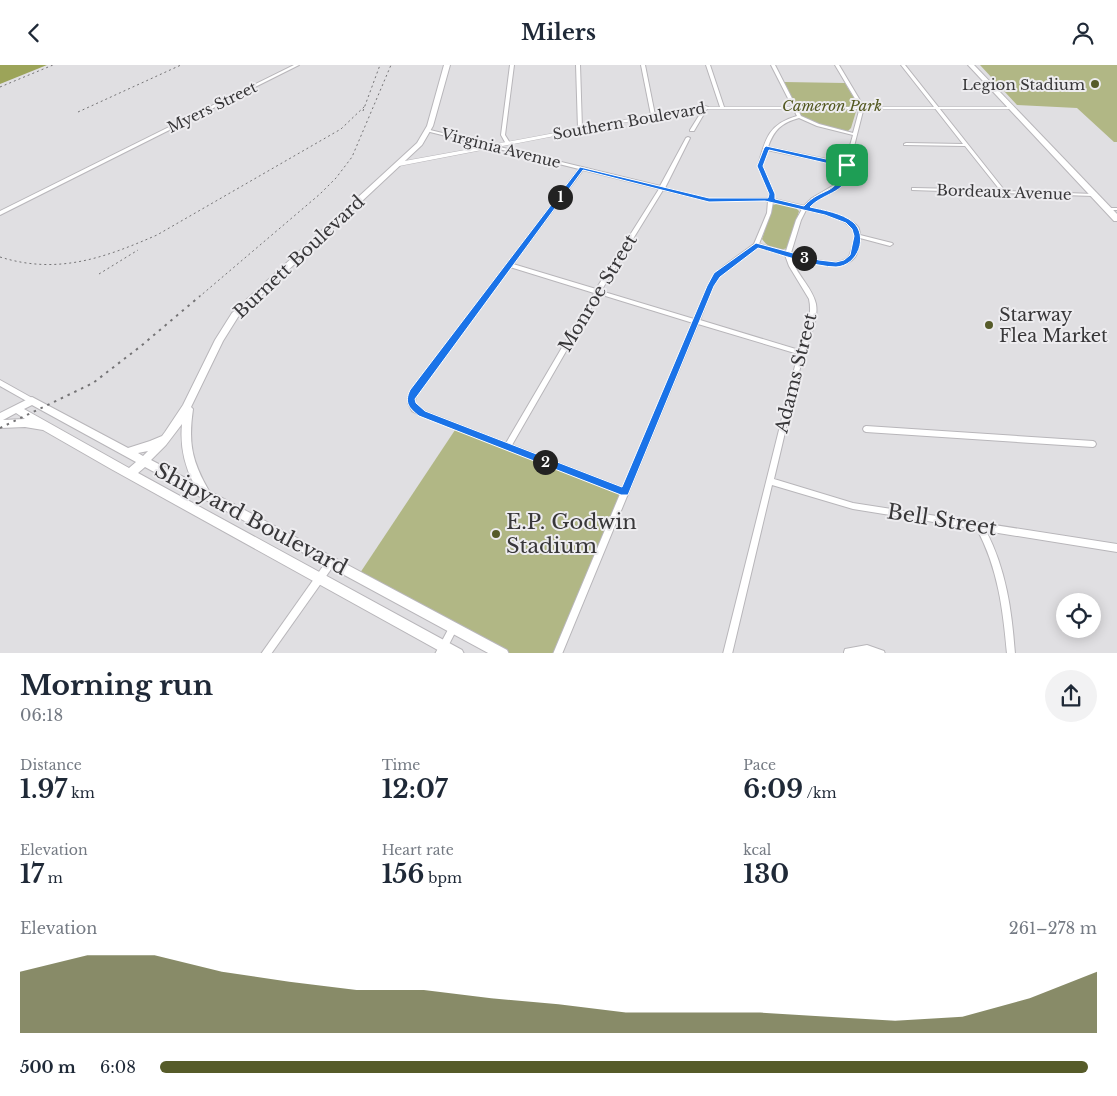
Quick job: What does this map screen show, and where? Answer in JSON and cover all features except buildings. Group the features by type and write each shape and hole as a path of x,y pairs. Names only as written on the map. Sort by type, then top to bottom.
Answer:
{"highway":[{"path":"971,65 1117,219"}],"main road":[{"name":"Burnett Boulevard","path":"130,474 169,434 189,402 221,338 235,315 420,144 428,130 447,65"},
{"path":"0,417 32,401"},
{"name":"Shipyard Boulevard","path":"32,401 503,653"},
{"path":"189,402 186,423 186,449 193,473 207,495"},
{"name":"Shipyard Boulevard","path":"16,409 320,578 441,650 458,653"},
{"path":"0,424 25,423 48,427"},
{"path":"127,453 153,445 169,434"}],"street":[{"name":"Myers Street","path":"0,213 297,65"},
{"path":"508,143 503,135 512,65"},
{"path":"578,65 580,129"},
{"path":"643,65 653,115"},
{"path":"708,65 722,107"},
{"path":"773,65 799,117"},
{"path":"788,254 796,226 805,208 812,200 836,189 843,182 862,107 837,65"},
{"path":"903,65 1003,191"},
{"path":"692,130 706,107"},
{"name":"Southern Boulevard","path":"399,164 653,115 706,107 1011,108"},
{"path":"557,653 717,275 756,245 769,213 772,194 760,166 776,127 788,119 799,117 818,125 854,134"},
{"name":"Virginia Avenue","path":"428,130 709,200 754,198 805,208 840,217 848,221 856,229 858,236"},
{"name":"Monroe Street","path":"507,447 597,292 662,188 688,139"},
{"path":"467,151 473,146 472,141"},
{"path":"906,144 966,145"},
{"path":"766,148 847,165"},
{"path":"582,168 410,399 412,405 422,413 624,492"},
{"name":"Bordeaux Avenue","path":"914,189 1094,195"},
{"path":"1107,209 1117,209"},
{"path":"756,245 836,264 846,262 853,256 858,236 890,244"},
{"name":"Adams Street","path":"727,653 811,319 813,305 788,254"},
{"path":"509,265 801,353"},
{"name":"Shipyard Boulevard","path":"0,383 32,401"},
{"path":"866,429 1093,444"},
{"name":"Bell Street","path":"770,481 853,506 1117,548"},
{"path":"980,527 993,553 1000,577 1011,653"},
{"path":"265,653 332,562"},
{"path":"441,650 454,627"},
{"path":"848,652 868,649 881,653"}],"green space":[{"path":"980,65 1117,65 1117,142 1114,142 1077,108 1017,105"},
{"name":"Cameron Park","path":"784,82 845,83 858,105 851,128 848,131 803,118 794,107"},
{"path":"780,203 794,206 799,211 789,248 781,249 770,247 762,239 773,205"},
{"name":"E.P. Godwin Stadium","path":"457,427 624,492 557,653 503,653 358,576"}],"shaded area":[{"path":"0,65 47,65 0,84"}],"railway":[{"path":"0,87 53,65"},
{"path":"78,112 181,65"},
{"path":"365,106 380,65"},
{"path":"199,297 320,194 336,178 352,157 391,65"},
{"path":"0,257 21,262 61,264 99,257 157,235 341,129 365,106"},
{"path":"363,111 365,106"},
{"path":"99,274 138,250"},
{"path":"0,428 93,383 141,346 200,296"}],"place":[{"name":"Legion Stadium","path":"1095,84"},
{"name":"Starway Flea Market","path":"989,325"},
{"name":"E.P. Godwin Stadium","path":"496,534"}],"route":[{"path":"847,165 766,148 760,166 772,194 771,200 805,208 827,213 848,221 856,229 858,236 853,256 846,262 836,264 819,262 756,245 717,275 624,492 414,409 410,399 413,393 582,168 709,200 754,198 805,208 812,200 836,189 843,182 847,165"}]}
